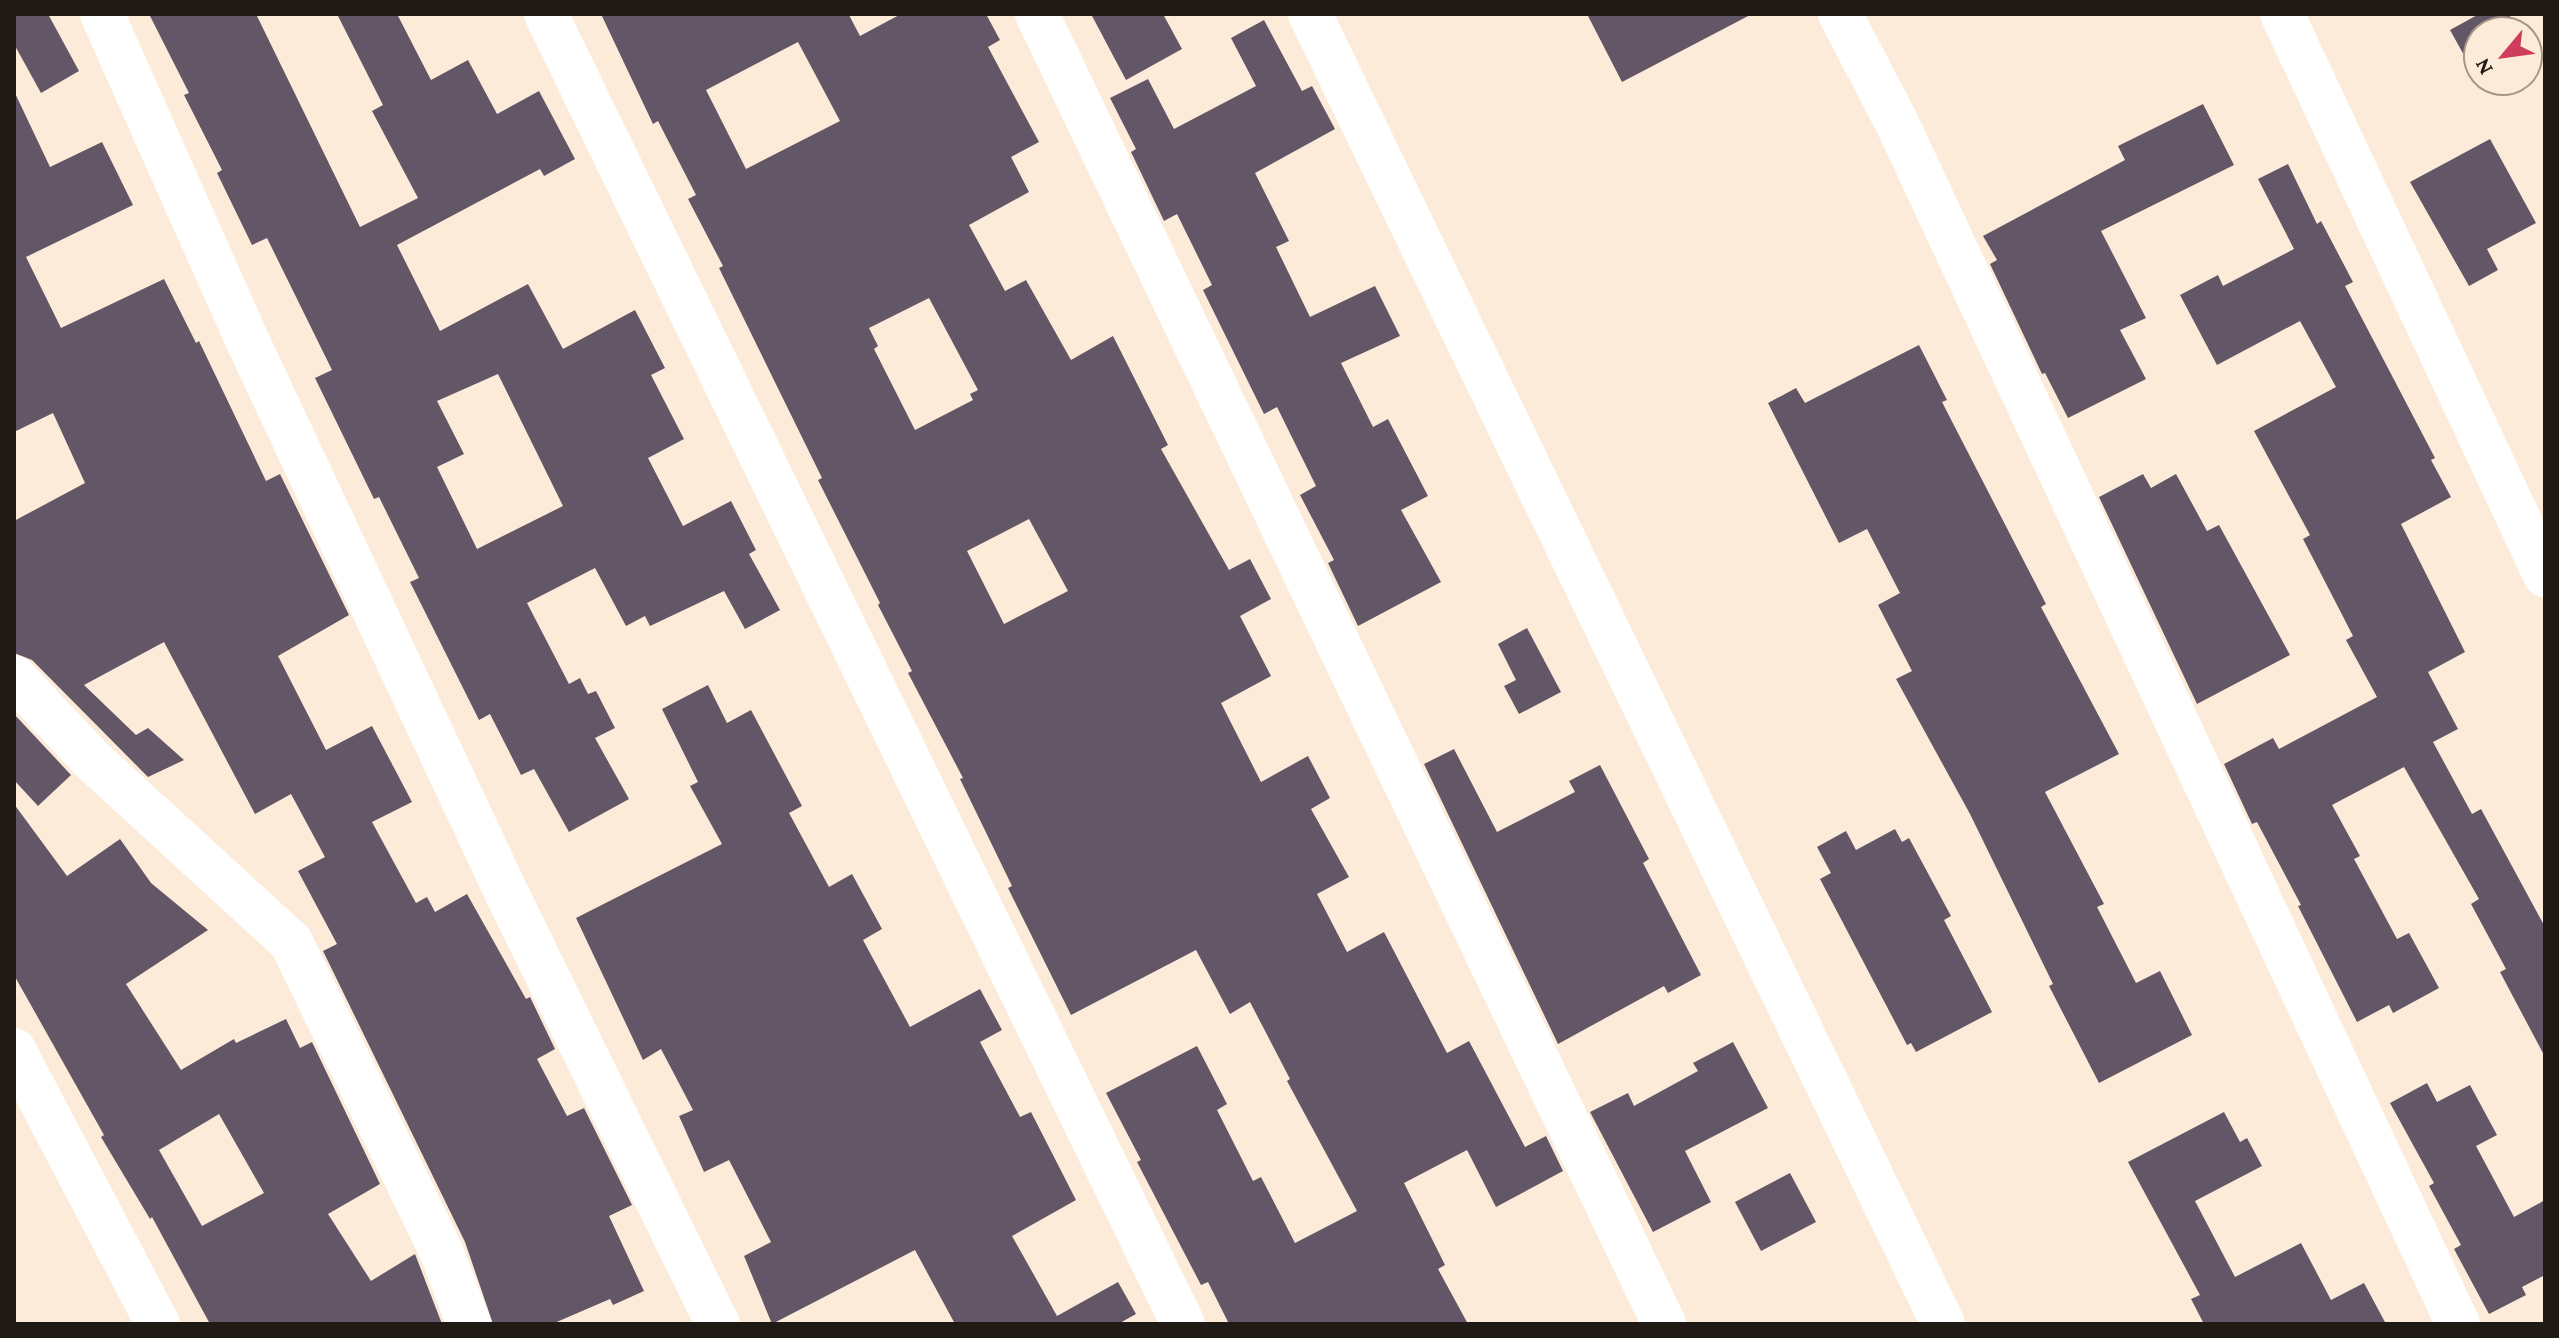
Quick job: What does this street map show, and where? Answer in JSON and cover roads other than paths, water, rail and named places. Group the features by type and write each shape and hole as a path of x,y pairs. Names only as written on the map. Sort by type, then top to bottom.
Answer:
{"street":[{"path":"102,14 242,329 488,854 718,1324"},
{"path":"546,14 1183,1324"},
{"path":"1037,14 1664,1324"},
{"path":"1310,14 1943,1324"},
{"path":"1840,14 1896,121 2458,1324"},
{"path":"2282,14 2545,575"},
{"path":"14,677 90,758 291,942 442,1253 469,1324"},
{"path":"14,1050 158,1324"}]}
